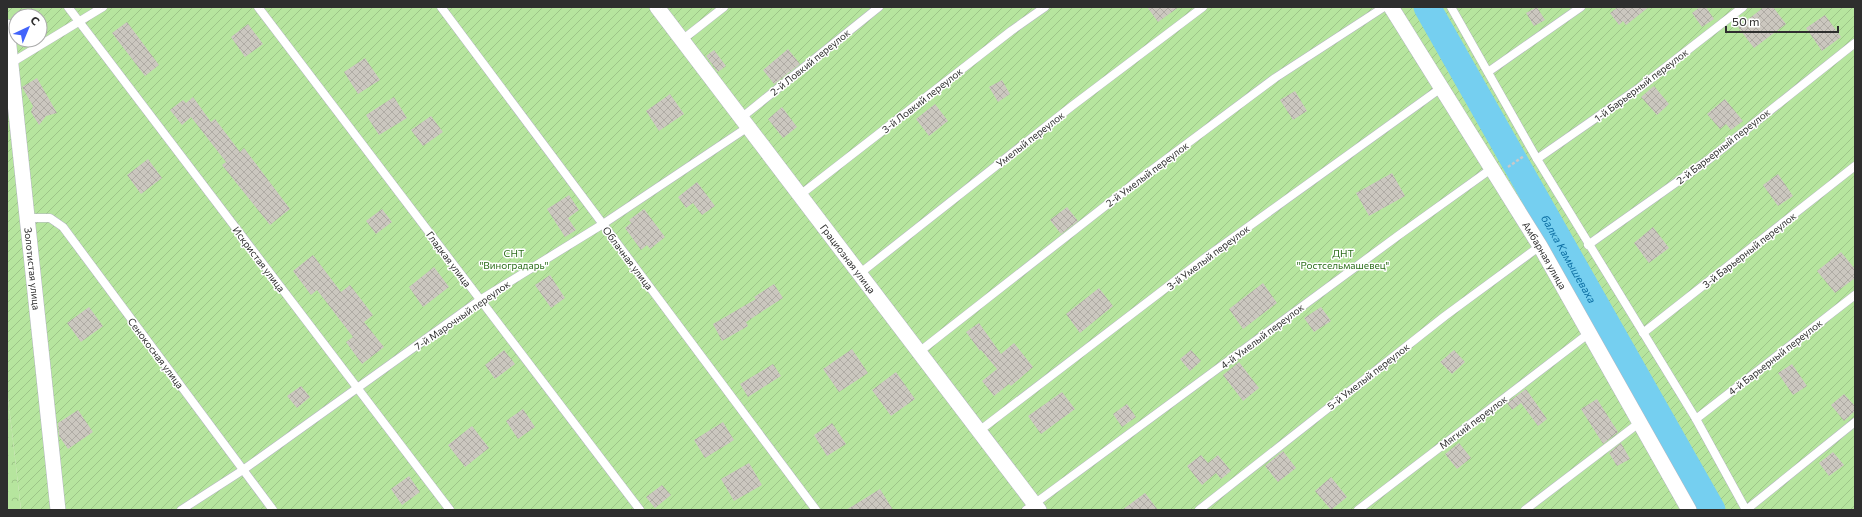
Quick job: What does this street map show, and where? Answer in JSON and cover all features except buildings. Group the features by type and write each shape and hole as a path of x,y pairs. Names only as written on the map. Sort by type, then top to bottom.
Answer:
{"street":[{"name":"Грациозная улица","path":"657,7 979,431 1033,508"},
{"name":"Амбарная улица","path":"1391,7 1540,246 1687,509"},
{"name":"Золотистая улица","path":"7,27 58,510"}],"lane":[{"name":"Искристая улица","path":"68,7 450,510"},
{"path":"11,64 103,7"},
{"name":"Гладкая улица","path":"258,7 640,510"},
{"name":"Облачная улица","path":"441,7 816,510"},
{"path":"682,40 724,7"},
{"name":"2-й Ловкий переулок","path":"745,122 879,7"},
{"name":"3-й Ловкий переулок","path":"800,195 1004,36 1045,7"},
{"name":"Умелый переулок","path":"860,274 1072,106 1203,7"},
{"name":"2-й Умелый переулок","path":"919,352 1173,154 1275,78 1384,7"},
{"path":"1451,7 1588,246 1696,419 1746,510 1855,422"},
{"path":"1488,72 1582,7"},
{"name":"1-й Барьерный переулок","path":"1537,159 1639,88 1743,7"},
{"name":"2-й Барьерный переулок","path":"1588,246 1708,160 1855,43"},
{"name":"3-й Умелый переулок","path":"979,431 1205,258 1441,88"},
{"name":"7-й Марочный переулок","path":"180,510 243,470 480,300 603,224 745,122"},
{"name":"3-й Барьерный переулок","path":"1643,333 1855,166"},
{"name":"4-й Умелый переулок","path":"1033,508 1399,235 1494,172"},
{"name":"Сенокосная улица","path":"27,218 50,218 63,227 273,510"},
{"name":"5-й Умелый переулок","path":"1199,510 1445,316 1540,246"},
{"name":"4-й Барьерный переулок","path":"1696,419 1855,295"},
{"name":"Мягкий переулок","path":"1358,510 1588,334"},
{"path":"1525,510 1639,423"}],"path":[{"path":"1494,172 1532,150"}],"green space":[{"path":"7,7 1855,7 1855,510 21,510 7,389"},
{"path":"7,389 21,510 7,510"}],"waterway":[{"name":"балка Камышеваха","path":"1427,7 1712,510"}],"park label":[{"name":"СНТ \"Виноградарь\"","path":"514,258"},
{"name":"ДНТ \"Ростсельмашевец\"","path":"1343,258"}]}
